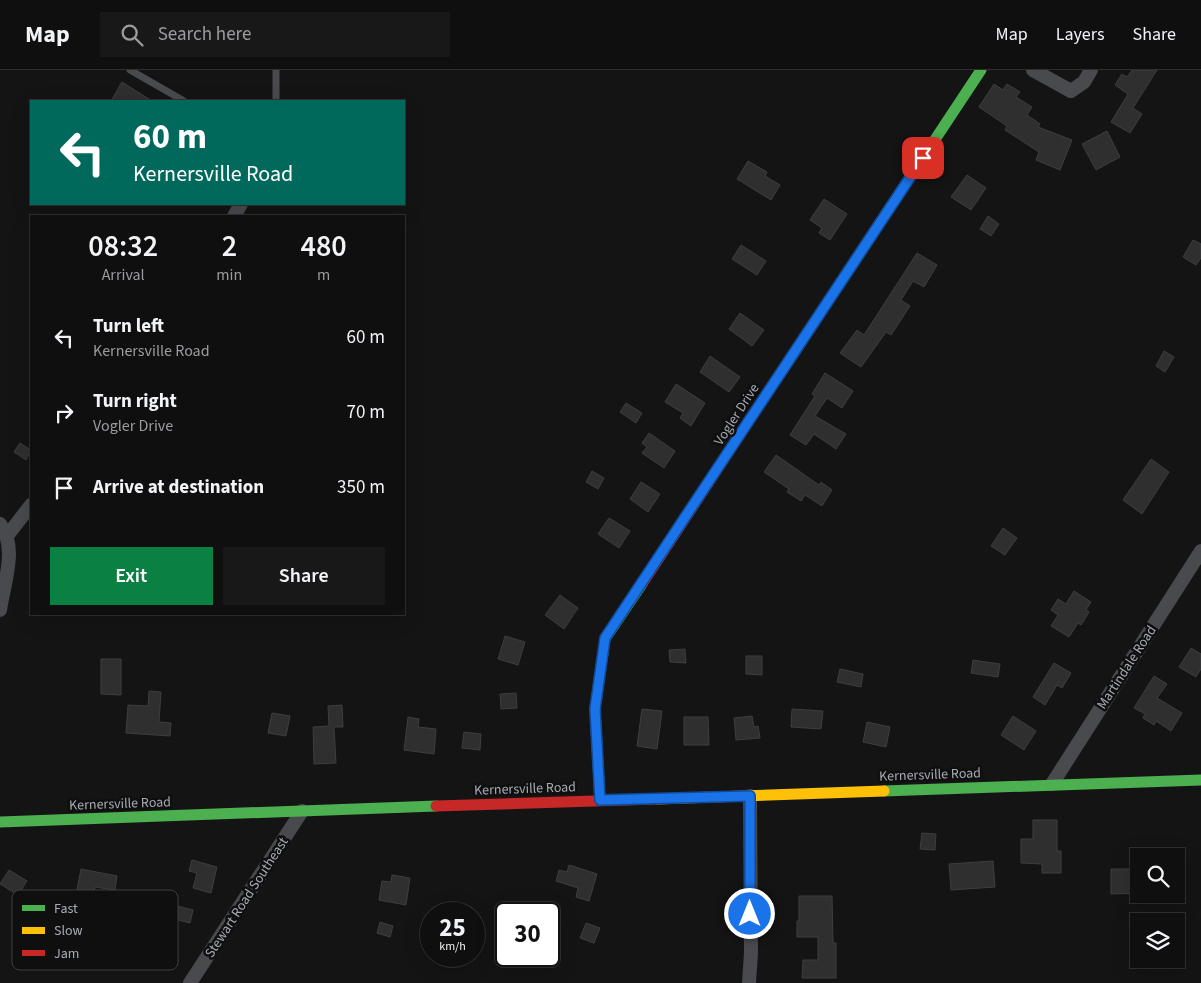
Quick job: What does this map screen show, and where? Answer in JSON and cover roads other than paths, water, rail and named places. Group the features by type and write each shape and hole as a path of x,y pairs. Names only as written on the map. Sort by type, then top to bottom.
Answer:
{"main road":[{"name":"Vogler Drive","path":"600,800 595,709 605,638 981,70"},
{"name":"Kernersville Road","path":"0,822 1201,780"}],"street":[{"path":"1033,70 1071,91 1084,82 1091,70"},
{"path":"0,610 9,558 9,547 2,532 30,506"},
{"name":"Martindale Road","path":"1052,784 1201,551"},
{"path":"749,983 751,953 750,796"},
{"name":"Stewart Road Southeast","path":"190,983 302,811"}],"lane":[{"path":"130,70 182,100"},
{"path":"276,70 276,100"}]}
